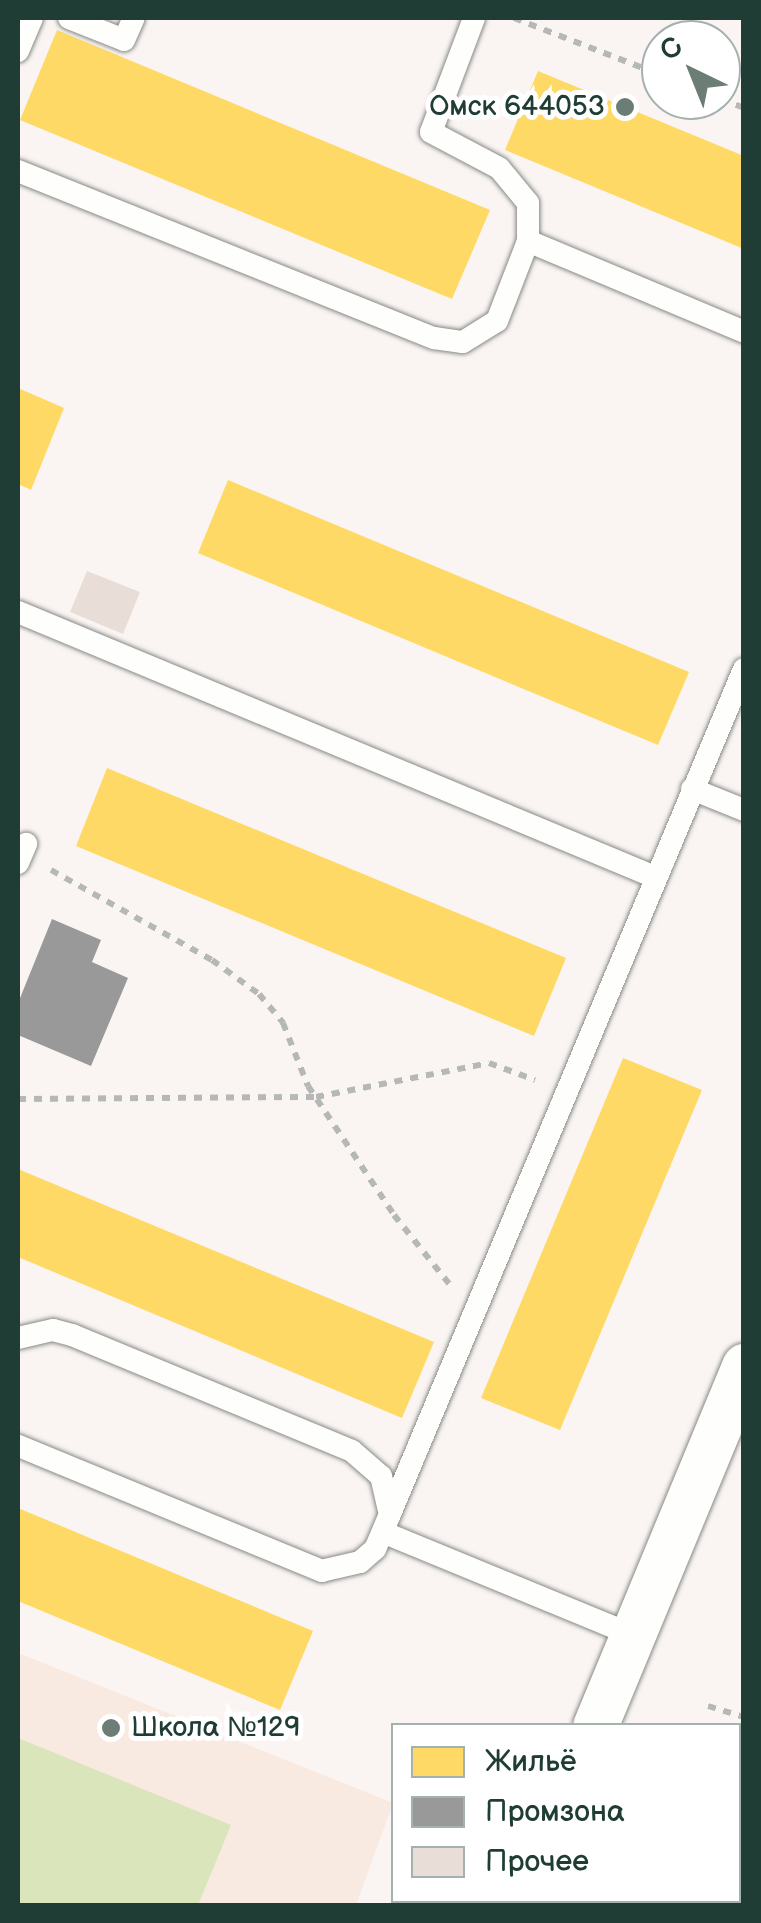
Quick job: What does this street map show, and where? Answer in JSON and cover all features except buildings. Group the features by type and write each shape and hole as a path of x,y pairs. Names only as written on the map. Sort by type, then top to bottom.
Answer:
{"street":[{"path":"596,1723 744,1366"}],"lane":[{"path":"18,51 32,18"},
{"path":"69,18 124,40 134,18"},
{"path":"18,170 434,338 462,342 497,321 528,241 528,203 499,168 431,132 474,18"},
{"path":"528,241 744,332"},
{"path":"18,612 655,878"},
{"path":"18,1446 322,1570 360,1562 388,1523 744,669"},
{"path":"692,789 744,810"},
{"path":"18,1338 53,1330 72,1335 352,1451 381,1476 388,1523"},
{"path":"388,1523 632,1635"}],"path":[{"path":"514,18 641,67"},
{"path":"22,854 212,960 259,994 283,1023 316,1097 394,1215 473,1314"},
{"path":"18,1099 316,1097 488,1063 540,1082 569,1082"},
{"path":"708,1706 744,1717"}],"shaded area":[{"name":"Школа №129","path":"18,1653 391,1802 356,1905 18,1905"}],"green space":[{"path":"18,1738 231,1825 198,1905 18,1905"}],"place":[{"name":"Омск 644053","path":"625,107"},
{"name":"Школа №129","path":"111,1728"}]}
